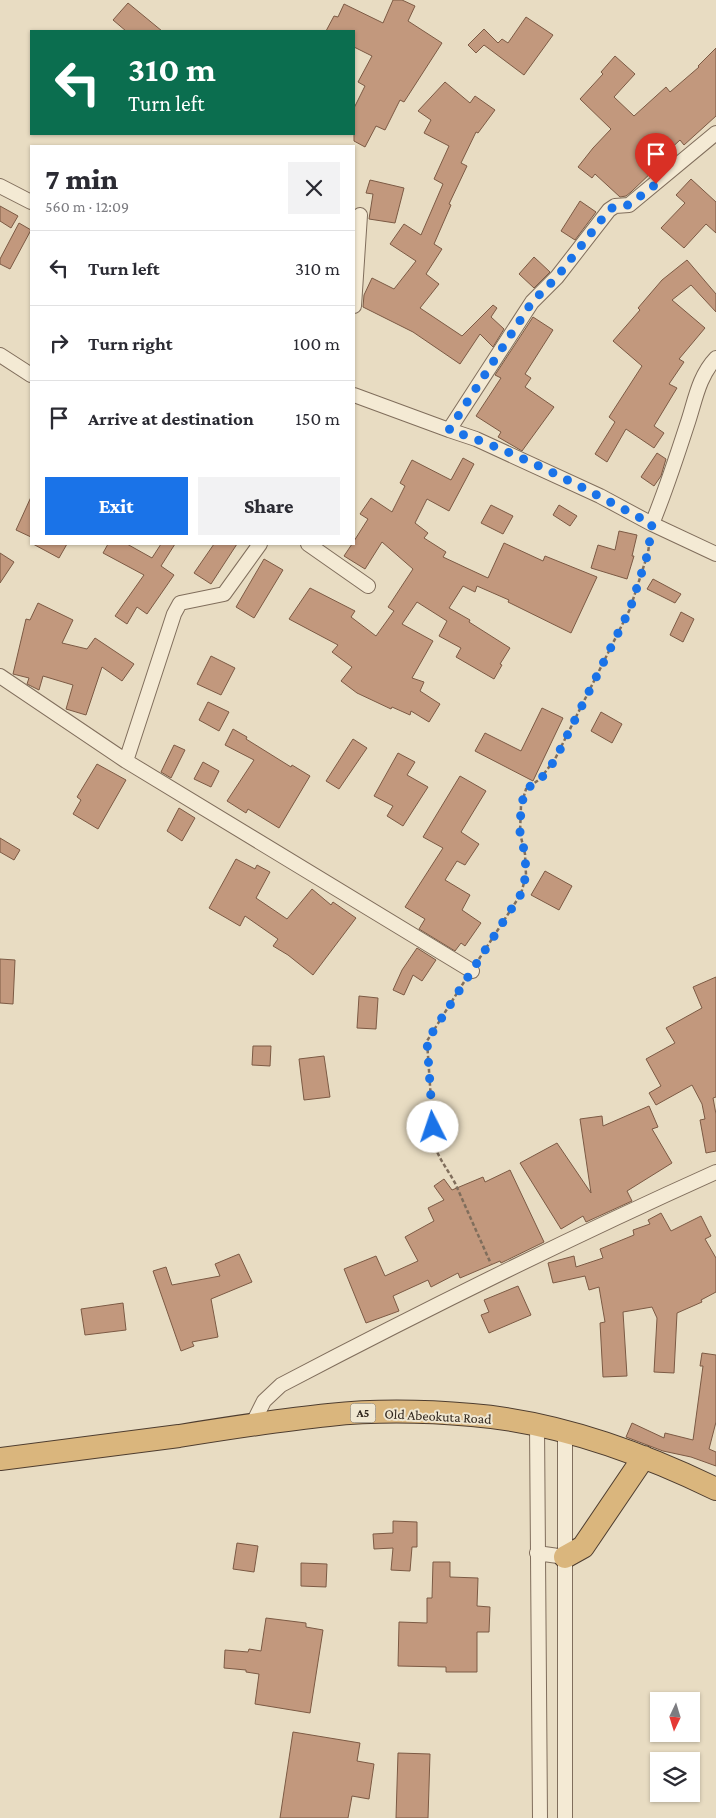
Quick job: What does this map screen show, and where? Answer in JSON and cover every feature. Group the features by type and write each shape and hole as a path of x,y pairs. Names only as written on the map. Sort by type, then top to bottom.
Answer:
{"highway":[{"name":"Old Abeokuta Road","path":"0,1459 330,1415 407,1412 474,1415 537,1425 587,1438 644,1458 716,1489"},
{"path":"565,1557 583,1548 644,1458"}],"street":[{"path":"449,430 532,302 557,277 609,210 615,206 629,205 716,133"},
{"path":"0,186 30,201"},
{"path":"355,291 360,215"},
{"path":"0,355 30,374"},
{"path":"652,524 688,423 696,391 710,365 716,358"},
{"path":"355,395 476,438 600,496 652,524 716,554"},
{"path":"126,761 174,614 180,603 224,594 259,545"},
{"path":"309,545 368,586"},
{"path":"0,676 126,761 472,970"},
{"path":"252,1425 264,1401 281,1385 600,1224 716,1172"},
{"path":"537,1425 540,1818"},
{"path":"564,1818 565,1433"},
{"path":"537,1553 565,1557"}],"path":[{"path":"496,1275 455,1183 448,1170 438,1158 434,1144 427,1041 521,894 526,875 525,854 520,833 521,806 526,789 540,780 555,760 630,609 648,553 652,524"}],"building":[{"path":"393,0 402,0 415,6 408,21 442,43 404,102 400,100 385,130 376,126 365,147 354,141 355,106 365,86 358,82 372,56 355,48 355,30 327,30 334,16 338,17 344,4 383,23"},
{"path":"128,3 161,30 125,30 113,20"},
{"path":"526,17 553,35 524,75 484,45 476,53 468,45 484,29 498,43 502,39 508,43"},
{"path":"716,48 716,116 684,145 680,140 652,166 655,169 631,192 626,196 620,197 595,174 592,178 578,167 611,129 580,99 603,74 601,72 615,56 635,74 614,97 634,116 666,87 670,92 699,67"},
{"path":"445,82 470,103 475,96 495,110 478,133 476,132 461,163 467,166 449,204 451,205 434,244 442,249 426,274 439,284 420,308 462,336 493,305 497,308 491,317 504,329 493,347 480,334 460,364 413,332 363,307 364,295 372,278 394,289 416,261 390,244 404,224 421,235 443,184 434,179 449,146 424,133 431,120 418,111"},
{"path":"691,179 716,202 716,233 706,224 684,248 661,228 685,203 676,195"},
{"path":"370,180 404,188 395,223 369,219 373,194 366,193"},
{"path":"580,201 596,212 575,240 561,231"},
{"path":"0,206 18,216 11,228 0,221"},
{"path":"19,223 30,229 10,269 0,264 0,259"},
{"path":"534,257 550,272 534,288 519,274"},
{"path":"687,260 716,294 716,312 691,285 672,300 705,328 679,359 684,362 669,384 677,388 654,426 664,433 654,448 626,429 607,462 595,454 615,422 609,417 642,366 613,341 640,310 638,308 662,280"},
{"path":"533,317 553,330 525,374 531,378 525,387 554,407 522,451 498,437 501,432 476,416 501,378 495,375"},
{"path":"657,453 666,459 661,476 654,486 641,477"},
{"path":"463,458 474,464 449,511 427,499 415,523 428,533 424,538 446,552 443,557 488,578 504,543 543,561 545,556 597,577 571,633 508,602 509,600 477,586 475,592 463,586 449,608 510,648 500,664 502,665 494,679 456,657 461,648 439,636 447,621 417,602 402,624 433,641 412,678 424,682 420,691 440,704 429,722 411,711 410,715 392,707 391,709 357,693 341,681 352,667 332,652 338,645 289,619 310,588 355,611 351,617 376,636 394,611 388,607 413,569 382,542 365,569 344,556 351,545 355,545 355,539 368,519 360,514 371,498 392,512 405,486 400,483 412,460 451,480"},
{"path":"30,499 30,537 16,530"},
{"path":"491,505 513,516 503,534 481,523"},
{"path":"559,505 577,516 570,526 553,515"},
{"path":"619,531 637,535 632,556 634,556 627,579 591,568 598,545 615,550"},
{"path":"35,545 66,545 59,558"},
{"path":"107,545 129,545 152,558 160,545 174,545 161,566 174,575 147,614 137,607 127,624 115,616 144,575 103,553"},
{"path":"213,545 236,545 211,584 194,573"},
{"path":"0,553 14,562 0,583"},
{"path":"264,559 283,570 254,618 236,607"},
{"path":"653,579 681,594 675,603 647,589"},
{"path":"38,603 73,620 62,643 87,649 95,638 134,664 122,681 102,667 86,715 66,709 73,685 43,676 39,690 27,684 29,678 13,674 26,619 30,620"},
{"path":"681,612 694,619 683,642 670,635"},
{"path":"211,656 235,668 221,695 197,684"},
{"path":"208,702 229,712 219,731 199,720"},
{"path":"542,708 563,718 533,781 475,751 485,733 521,751"},
{"path":"601,712 622,724 612,743 591,731"},
{"path":"233,729 291,767 292,765 310,776 279,828 248,809 246,813 227,801 254,760 225,745"},
{"path":"353,739 367,748 339,789 326,781"},
{"path":"174,745 185,750 171,778 161,772"},
{"path":"398,753 415,762 407,775 428,787 403,826 387,816 393,806 374,796"},
{"path":"203,762 219,771 211,787 194,779"},
{"path":"97,764 126,780 98,829 73,814 81,800 77,797"},
{"path":"460,776 486,791 461,832 479,844 465,865 457,861 445,880 470,895 462,910 481,923 465,946 461,943 455,951 419,929 425,919 405,907 443,848 423,837"},
{"path":"179,808 195,818 182,841 167,831"},
{"path":"0,838 20,850 14,860 0,852"},
{"path":"236,859 255,869 257,865 270,872 256,898 287,919 312,889 331,905 333,902 356,918 313,975 288,955 273,946 278,939 245,916 240,926 209,908"},
{"path":"545,871 572,886 559,910 531,895"},
{"path":"417,948 436,960 422,981 413,975 404,995 393,990 402,970"},
{"path":"0,959 15,960 13,1004 0,1003"},
{"path":"716,977 716,1097 713,1098 716,1114 716,1151 706,1153 700,1120 705,1119 702,1104 692,1085 656,1105 649,1093 661,1086 646,1059 675,1043 666,1028 702,1008 693,987"},
{"path":"359,996 378,998 376,1029 357,1028"},
{"path":"253,1046 271,1046 270,1066 252,1065"},
{"path":"324,1056 330,1097 304,1100 299,1059"},
{"path":"649,1106 658,1127 652,1129 672,1163 627,1191 632,1201 586,1222 583,1216 561,1229 520,1163 557,1143 591,1193 580,1119 602,1116 603,1126"},
{"path":"416,1125 428,1125 427,1145 416,1144"},
{"path":"510,1170 544,1242 501,1263 500,1261 460,1278 458,1273 431,1287 428,1280 393,1296 399,1311 366,1323 344,1269 376,1256 385,1276 418,1261 405,1237 434,1221 428,1208 444,1200 434,1186 444,1179 452,1190 483,1177 485,1182"},
{"path":"661,1213 671,1231 701,1216 711,1236 705,1239 716,1258 716,1292 701,1300 702,1302 677,1313 674,1373 654,1372 657,1318 652,1307 623,1312 627,1376 603,1377 600,1323 605,1322 599,1287 589,1290 585,1276 553,1283 548,1263 574,1256 576,1267 603,1258 600,1249 634,1235 633,1230 650,1224 648,1220"},
{"path":"239,1254 252,1282 211,1299 218,1337 192,1342 194,1346 181,1351 153,1271 166,1267 172,1285 220,1276 215,1264"},
{"path":"518,1286 531,1315 489,1333 481,1315 489,1312 484,1300"},
{"path":"123,1303 126,1330 85,1335 81,1309"},
{"path":"702,1353 716,1355 716,1422 709,1449 716,1452 716,1466 691,1457 663,1451 626,1437 632,1423 664,1438 665,1433 693,1440 703,1366 700,1366"},
{"path":"393,1521 417,1522 417,1547 412,1547 410,1571 391,1570 393,1548 374,1549 373,1534 393,1533"},
{"path":"237,1543 258,1546 254,1572 233,1569"},
{"path":"433,1562 450,1562 450,1577 478,1578 477,1606 490,1607 489,1632 477,1632 477,1672 446,1672 446,1667 398,1666 399,1622 427,1623 427,1598 432,1598"},
{"path":"301,1563 327,1564 326,1587 301,1586"},
{"path":"266,1618 306,1623 306,1627 323,1630 310,1713 255,1704 259,1674 246,1672 246,1670 224,1668 225,1650 248,1652 249,1649 261,1651"},
{"path":"293,1732 360,1743 357,1761 374,1764 369,1799 352,1796 348,1818 280,1818"},
{"path":"398,1753 430,1754 428,1818 396,1818"}],"route":[{"path":"433,1127 427,1041 433,1028 521,894 526,875 525,854 520,833 521,806 526,789 540,780 555,760 630,609 648,553 652,524 600,496 476,438 449,430 532,302 557,277 609,210 615,206 629,205 656,184"}]}
